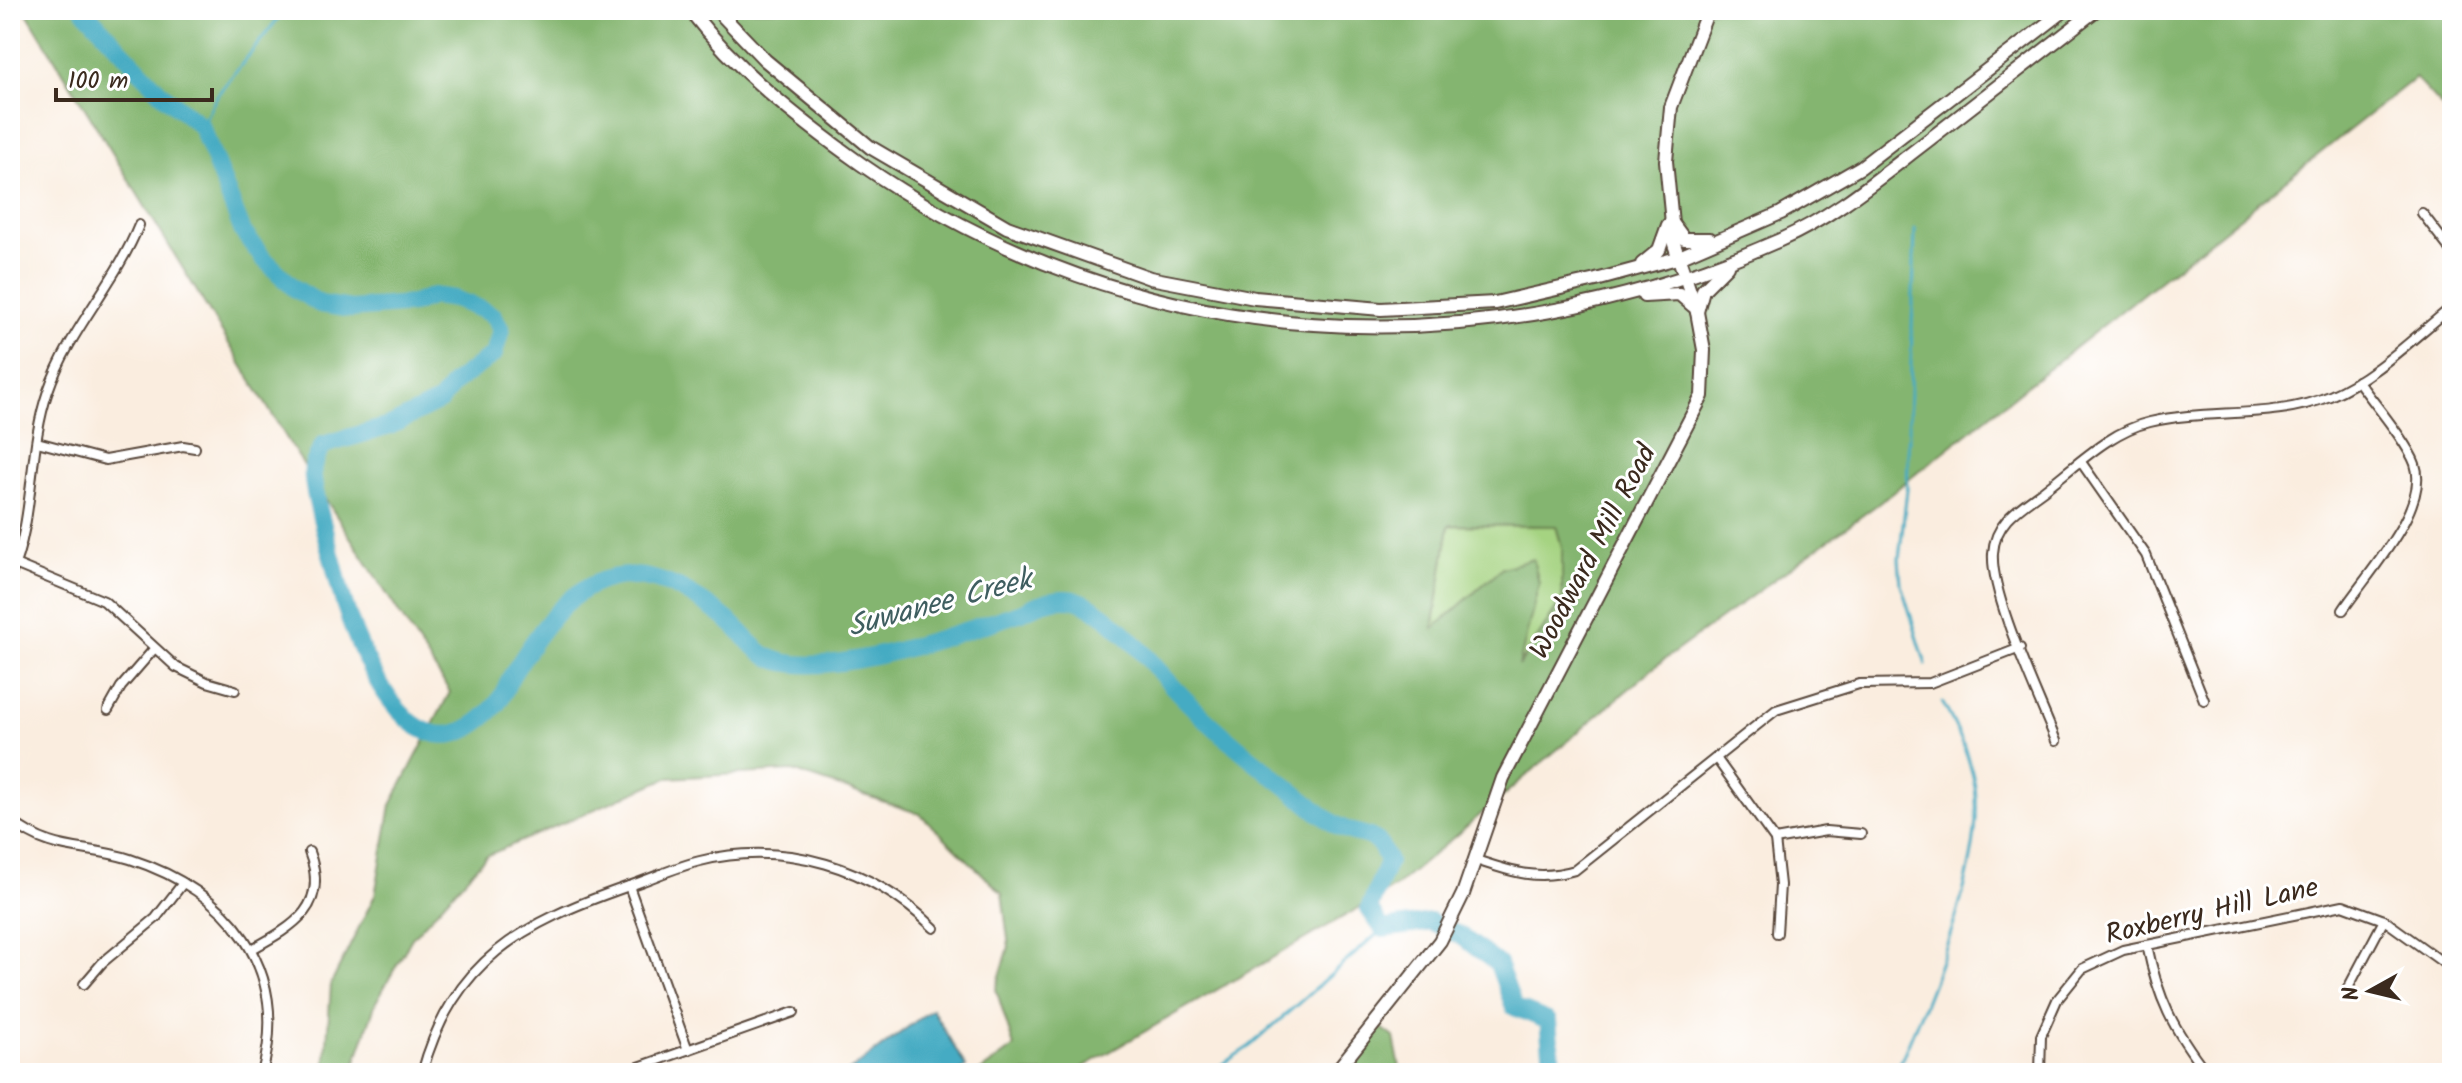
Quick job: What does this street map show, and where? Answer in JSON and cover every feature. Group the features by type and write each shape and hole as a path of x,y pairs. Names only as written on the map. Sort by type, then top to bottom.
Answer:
{"main road":[{"path":"690,10 713,39 807,126 911,199 1026,257 1147,298 1266,321 1380,329 1501,321 1665,293 1679,294 1697,312 1703,290 1715,275 1745,254"},
{"path":"717,10 765,60 870,147 1007,227 1150,278 1255,298 1381,309 1495,303 1677,258 1781,213 1861,167 2065,10"},
{"name":"Woodward Mill Road","path":"1335,1073 1440,941 1476,860 1503,778 1702,396 1704,350 1697,312 1677,258 1670,218 1666,161 1671,107 1708,10"},
{"path":"1586,305 1684,277 1784,239 1864,190 2096,10"},
{"path":"1635,269 1659,250 1670,218"},
{"path":"1670,218 1676,232 1694,242 1730,235"}],"street":[{"path":"2422,213 2452,252"},
{"path":"10,577 28,522 43,406 57,367 80,326 121,267 139,225"},
{"path":"2056,741 1993,580 1993,550 2003,520 2119,434 2148,422 2285,410 2329,396 2358,381 2452,307"},
{"path":"2343,610 2411,510 2419,491 2415,463 2358,381"},
{"path":"37,442 105,460 183,446 195,448"},
{"path":"2081,462 2146,555 2204,700"},
{"path":"13,563 104,601 154,649 191,675 235,690"},
{"path":"1476,860 1526,876 1552,877 1575,870 1776,710 1815,695 1859,684 1930,683 2020,648"},
{"path":"108,710 121,687 154,649"},
{"path":"1716,758 1775,840 1780,885 1777,933"},
{"path":"10,820 29,834 60,847 130,859 183,883 223,911 252,949 265,983 270,1015 262,1073"},
{"path":"1775,840 1826,831 1861,834"},
{"path":"252,949 287,929 306,911 315,883 309,852"},
{"path":"422,1073 447,1013 471,977 493,954 547,916 715,857 749,854 792,856 833,865 865,878 909,905 934,928"},
{"path":"84,984 102,963 156,918 183,883"},
{"path":"629,886 688,1050"},
{"name":"Roxberry Hill Lane","path":"2040,1073 2041,1036 2057,1000 2082,969 2123,950 2343,905 2384,920 2452,969"},
{"path":"2347,990 2384,920"},
{"path":"2147,945 2156,990 2177,1034 2207,1073"},
{"path":"622,1073 794,1012"}],"green space":[{"path":"25,10 2452,10 2452,118 2415,78 1878,504 1657,665 1395,887 1073,1073 978,1073 1014,1047 996,989 1009,947 1002,893 920,814 793,771 667,778 486,856 412,938 376,1002 352,1073 325,1073 331,984 375,895 391,805 450,692 292,447","holes":["1449,525 1556,526 1562,547 1562,600 1519,666 1539,583 1533,559 1502,568 1433,629"]},
{"path":"1449,525 1556,526 1562,547 1562,600 1517,669 1539,583 1465,603 1433,630"},
{"path":"1378,1025 1394,1037 1401,1073 1341,1073"}],"water":[{"path":"932,1009 966,1067 958,1073 847,1073"}],"waterway":[{"name":"Suwanee Creek","path":"84,10 161,93 201,126 243,232 262,257 294,288 320,304 351,309 413,304 433,296 454,299 494,316 501,330 494,354 454,383 440,401 390,426 323,445 313,467 321,518 355,634 370,668 389,699 411,722 437,734 465,730 498,703 523,658 561,608 593,584 612,578 646,577 672,585 730,622 765,655 789,663 819,664 892,652 965,631 1045,602 1062,599 1078,601 1113,623 1191,706 1243,752 1333,823 1374,839 1388,862 1369,909 1383,929 1431,922 1461,936 1498,964 1514,1007 1548,1021 1553,1073"},
{"path":"201,126 218,94 285,10"},
{"path":"1915,229 1907,490 1899,559 1901,584 1926,665"},
{"path":"1896,1073 1938,971 1972,855 1976,819 1973,776 1963,743 1942,702"},
{"path":"1209,1073 1250,1046 1383,929"}]}
